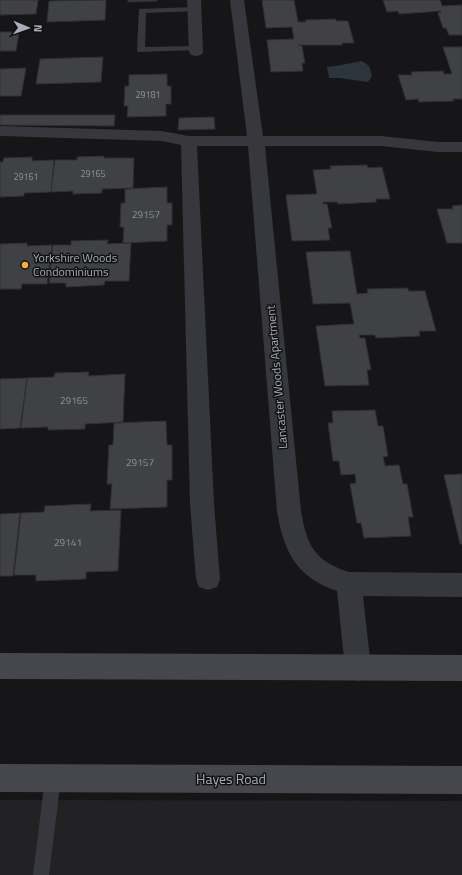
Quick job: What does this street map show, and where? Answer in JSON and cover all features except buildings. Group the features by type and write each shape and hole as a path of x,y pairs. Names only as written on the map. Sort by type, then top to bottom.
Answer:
{"street":[{"name":"Lancaster Woods Apartment","path":"237,0 256,142 289,511 293,534 300,551 308,561 329,577 349,584 462,585"},
{"path":"194,5 196,50"},
{"path":"0,132 162,136 188,141 381,141 462,147"},
{"path":"188,141 202,504 208,579"},
{"path":"349,584 358,668"},
{"path":"0,666 462,668"},
{"name":"Hayes Road","path":"0,778 462,780"}],"lane":[{"path":"194,5 142,11 141,50 196,50"},
{"path":"41,875 53,778"}],"shaded area":[{"path":"362,61 369,66 372,76 368,82 329,78 327,67"},
{"path":"0,800 462,801 462,875 0,875"}],"place":[{"name":"Yorkshire Woods Condominiums","path":"25,265"}]}
